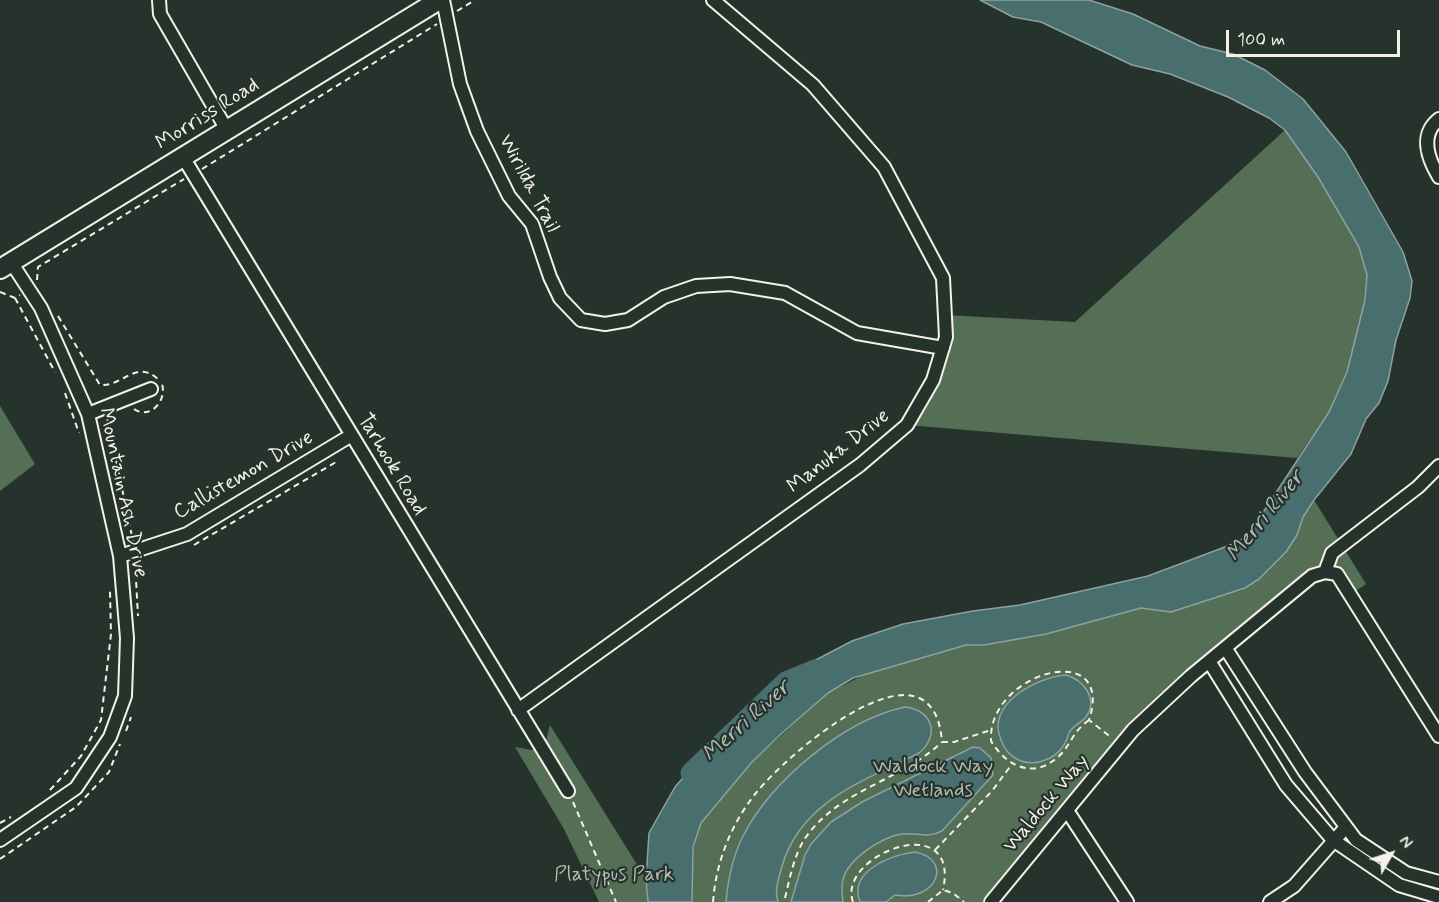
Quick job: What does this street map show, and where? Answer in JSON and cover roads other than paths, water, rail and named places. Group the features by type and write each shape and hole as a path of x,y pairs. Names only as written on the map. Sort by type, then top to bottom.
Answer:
{"street":[{"path":"159,0 160,14 227,130"},
{"name":"Morriss Road","path":"6,265 441,0"},
{"name":"Wirilda Trail","path":"441,0 447,18 460,84 477,131 509,196 532,224 550,277 560,298 581,320 604,324 628,320 664,297 696,286 730,284 785,293 857,333 943,348"},
{"name":"Manuka Drive","path":"518,710 860,465 907,425 933,380 943,348 946,337 943,279 884,167 813,85 713,0"},
{"path":"1439,119 1433,124 1426,140 1429,160 1439,177"},
{"name":"Tarhook Road","path":"183,157 350,436 568,791"},
{"name":"Mountain Ash Drive","path":"0,840 39,816 76,788 110,737 125,696 127,638 120,556 88,414 41,308 29,289 6,265"},
{"path":"88,414 151,388"},
{"name":"Callistemon Drive","path":"120,556 188,534 350,436"},
{"path":"1439,466 1418,487 1332,553 1325,572 1337,574 1439,736"},
{"name":"Waldock Way","path":"991,902 1068,812 1133,730 1209,661 1312,576 1325,572"},
{"path":"1226,649 1305,772 1356,840 1406,873 1439,882"},
{"path":"1209,661 1286,785 1333,840 1399,885 1439,897"},
{"path":"1068,812 1127,902"},
{"path":"1270,902 1294,886 1346,827"}],"water":[{"path":"980,0 1089,0 1133,14 1200,46 1233,54 1265,70 1303,99 1346,152 1403,252 1412,281 1410,298 1396,340 1388,381 1379,403 1366,419 1351,454 1314,500 1286,552 1259,579 1245,588 1171,612 1141,608 1046,634 984,645 966,645 853,678 828,693 781,734 752,762 701,823 693,847 692,902 648,902 646,879 649,833 675,787 688,772 717,749 760,703 810,663 852,641 903,624 1020,605 1148,576 1238,542 1249,533 1329,412 1347,372 1365,300 1367,275 1359,247 1318,177 1285,130 1269,118 1228,97 1170,74 1132,65 1041,22 1013,17"},
{"path":"1066,675 1083,685 1090,697 1090,710 1086,717 1070,731 1060,751 1048,759 1028,762 1015,758 1003,746 998,727 1000,715 1007,704 1028,687 1041,681"},
{"path":"905,707 915,709 927,718 931,732 926,746 919,753 856,784 819,809 791,844 778,880 778,902 726,902 739,844 772,794 812,755 835,739 882,714"},
{"path":"973,747 980,748 991,758 993,775 942,831 927,835 901,834 875,844 846,871 842,884 843,902 791,902 805,855 811,844 831,822 862,802"},
{"path":"915,852 927,856 934,863 937,871 930,886 922,892 895,895 886,902 860,902 858,891 860,882 866,873 884,861"}],"waterway":[{"name":"Merri River","path":"691,773 786,682 815,670"}],"park label":[{"name":"Waldock Way Wetlands","path":"933,780"},
{"name":"Platypus Park","path":"614,876"}]}
